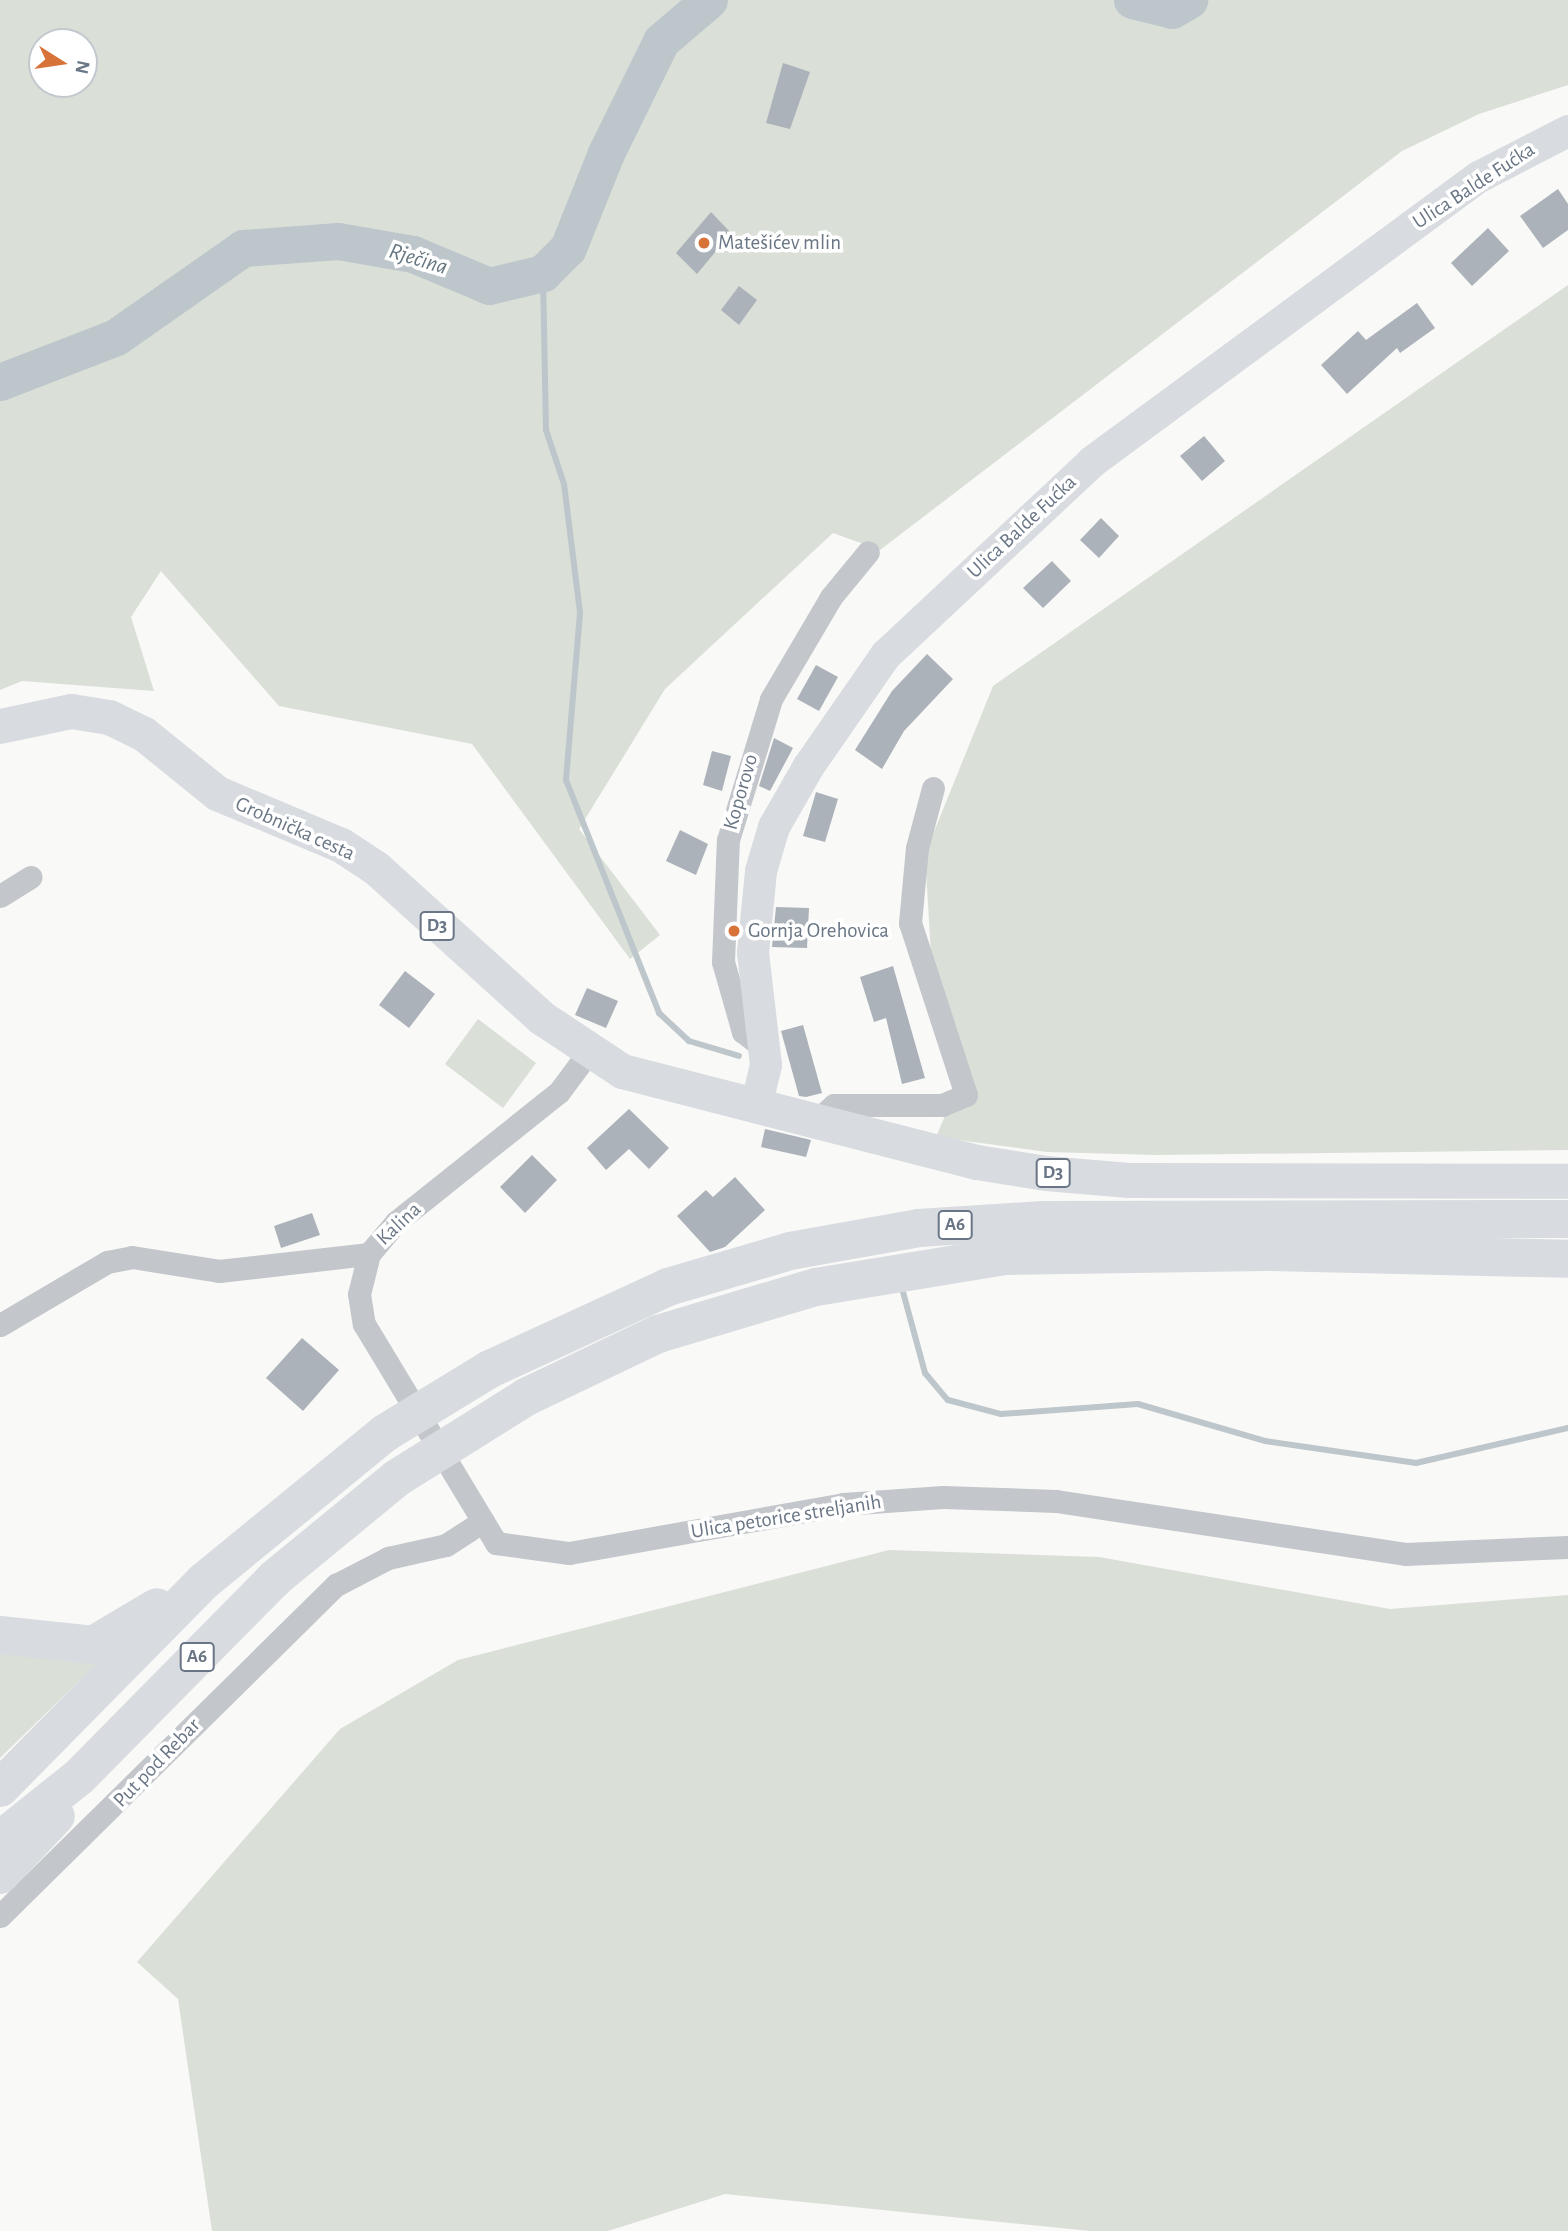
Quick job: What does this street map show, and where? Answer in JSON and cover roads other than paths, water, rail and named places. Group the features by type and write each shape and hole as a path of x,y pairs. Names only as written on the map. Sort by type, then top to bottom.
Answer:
{"highway":[{"name":"A6","path":"0,1788 235,1552 386,1433 490,1369 668,1287 790,1251 919,1228 1010,1221 1568,1219"},
{"name":"A6","path":"0,1840 79,1777 274,1578 397,1478 526,1397 658,1334 816,1287 1006,1256 1268,1252 1568,1259"},
{"path":"0,1635 55,1645 103,1642 140,1622 206,1566 235,1552"},
{"path":"0,1875 37,1842 79,1777"}],"main road":[{"name":"Ulica Balde Fućka","path":"756,1107 765,1049 753,953 761,871 775,827 809,766 886,655 1092,462 1479,177 1568,131"},
{"name":"Grobnička cesta","path":"0,726 71,711 109,717 144,734 217,793 341,845 376,868 477,964 587,1053"},
{"name":"D3","path":"587,1053 622,1071 977,1163 1129,1181 1568,1181"}],"street":[{"name":"Koporovo","path":"765,1049 743,1032 723,962 727,840 771,699 831,597 868,552"},
{"path":"816,1121 834,1105 942,1105 966,1095 910,923 917,848 933,788"},
{"path":"0,896 30,877"},
{"name":"Kalina","path":"0,1325 107,1262 132,1257 219,1271 369,1254 396,1222 559,1092 587,1053"},
{"name":"Ulica petorice streljanih","path":"369,1254 361,1309 384,1366 496,1543 569,1553 843,1504 943,1497 1056,1501 1405,1554 1568,1547"},
{"name":"Put pod Rebar","path":"0,1916 311,1607 368,1565 427,1552 483,1521"}],"waterway":[{"name":"Rječina","path":"0,382 116,337 243,248 338,241 413,254 489,286 543,273 568,248 606,153 661,41 709,0"},
{"name":"Rječina","path":"1132,0 1172,10 1189,0"},
{"path":"543,273 546,430 564,484 580,613 566,780 659,1013 689,1041 739,1056"},
{"path":"903,1292 925,1373 948,1400 1001,1414 1138,1404 1265,1441 1416,1463 1568,1428"}],"place":[{"name":"Matešićev mlin","path":"704,243"},
{"name":"Gornja Orehovica","path":"734,931"}]}
